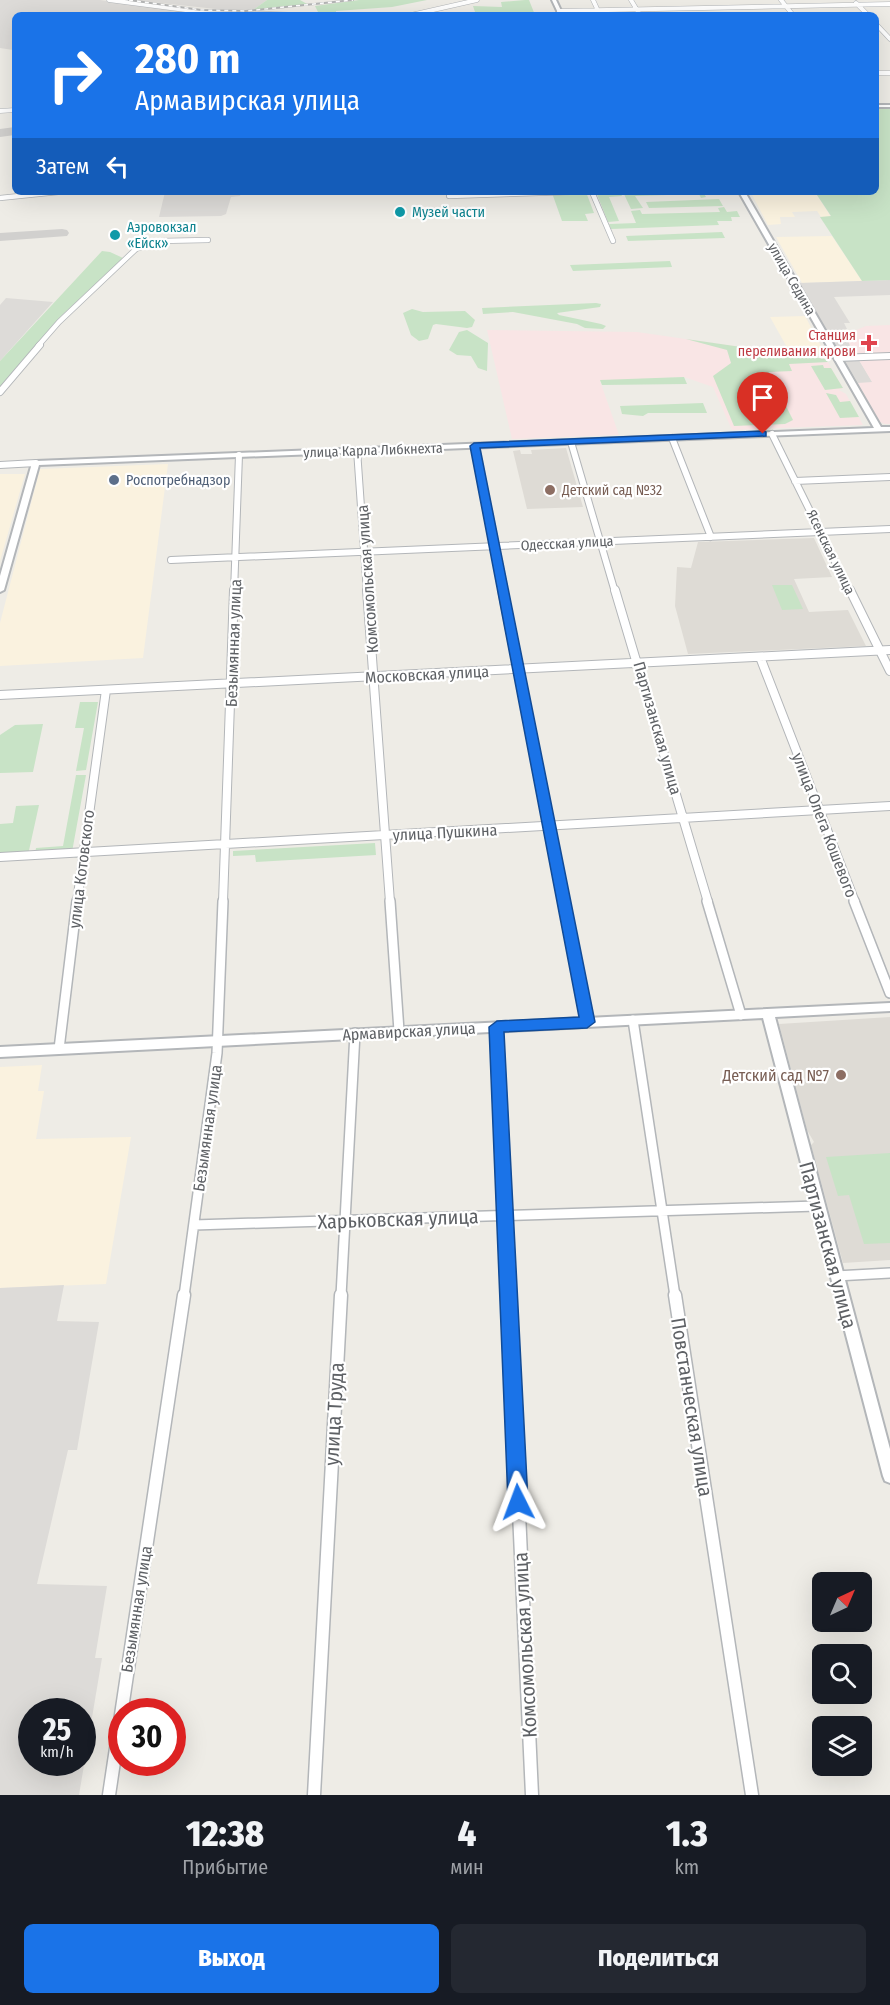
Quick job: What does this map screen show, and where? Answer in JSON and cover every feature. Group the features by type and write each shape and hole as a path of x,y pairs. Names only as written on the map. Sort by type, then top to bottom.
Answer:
{"street":[{"path":"109,0 201,12"},
{"path":"424,12 477,0"},
{"path":"593,0 598,10"},
{"path":"631,0 638,12"},
{"path":"708,0 715,12"},
{"path":"781,0 791,12"},
{"path":"854,0 865,12"},
{"path":"573,12 890,4"},
{"path":"0,198 29,195"},
{"path":"449,196 479,195"},
{"path":"593,195 613,241"},
{"name":"улица Седина","path":"744,195 878,429"},
{"path":"0,392 59,322 136,249 156,242 208,240"},
{"path":"837,358 890,356"},
{"name":"улица Карла Либкнехта","path":"0,465 890,429"},
{"name":"Ясенская улица","path":"772,434 890,671"},
{"path":"672,438 711,537"},
{"name":"Партизанская улица","path":"571,442 741,1015"},
{"path":"474,446 587,1022"},
{"name":"Комсомольская улица","path":"357,450 399,1031"},
{"name":"Безымянная улица","path":"109,1795 194,1225 219,1040 239,455"},
{"path":"0,590 36,463"},
{"path":"795,481 890,477"},
{"name":"Одесская улица","path":"171,560 890,529"},
{"name":"Московская улица","path":"0,695 890,650"},
{"name":"улица Олега Кошевого","path":"760,657 890,993"},
{"name":"улица Котовского","path":"59,1049 106,690"},
{"name":"улица Пушкина","path":"0,857 890,806"},
{"name":"Армавирская улица","path":"0,1052 890,1006"},
{"name":"Партизанская улица","path":"768,1014 890,1476"},
{"name":"Повстанческая улица","path":"633,1020 752,1795"},
{"name":"Комсомольская улица","path":"497,1027 532,1795"},
{"name":"улица Труда","path":"314,1795 355,1033"},
{"name":"Харьковская улица","path":"194,1225 818,1206"},
{"path":"836,1276 890,1273"}],"shaded area":[{"path":"0,0 100,0 184,12 12,12 12,50 0,48"},
{"path":"133,0 267,0 253,10 225,10"},
{"path":"164,195 240,195 231,197 226,214 221,216 159,217"},
{"path":"752,195 817,195 831,217 821,217 817,211 792,212 795,217 780,217 781,224 768,225"},
{"path":"832,236 862,281 802,283 776,237"},
{"path":"890,280 890,295 834,297 850,323 844,323 847,329 841,330 873,383 858,383 799,283"},
{"path":"6,298 53,302 0,361 0,305"},
{"path":"805,316 826,355 788,349 770,317"},
{"path":"890,325 890,424 885,424 880,422 858,383 872,382 844,335 866,326"},
{"path":"487,330 637,332 826,359 843,388 839,390 846,394 863,425 732,430 713,387 684,377 600,381 619,435 512,439"},
{"name":"Детский сад №32","path":"566,448 583,507 527,509 513,451 520,450 521,454 532,454 531,450"},
{"path":"168,464 143,658 0,666 0,623 40,469"},
{"path":"0,474 25,474 0,561"},
{"path":"814,538 832,577 794,579 809,612 848,610 866,646 688,654 675,606 677,567 691,568 698,542"},
{"path":"890,1017 890,1260 843,1263 811,1145 814,1142 807,1130 779,1024"},
{"path":"42,1065 38,1091 44,1091 36,1139 131,1137 106,1284 0,1288 0,1067"},
{"path":"64,1285 57,1321 99,1322 77,1450 68,1450 37,1584 107,1586 95,1658 102,1658 95,1698 18,1698 18,1776 82,1776 79,1795 0,1795 0,1288"}],"green space":[{"path":"267,0 300,0 309,5 253,10"},
{"path":"359,0 427,0 392,7 336,12 318,12 315,6"},
{"path":"529,0 534,12 475,12 473,6 502,7 501,2"},
{"path":"879,109 890,109 890,280 862,281 820,217 831,216 817,195 879,195"},
{"path":"553,195 587,195 594,213 585,214 588,221 562,221"},
{"path":"597,195 622,195 609,197 619,221 608,222"},
{"path":"624,195 667,195 635,196 643,208 631,209"},
{"path":"719,199 723,206 649,208 646,202"},
{"path":"724,207 727,212 737,211 740,217 731,217 732,221 717,221 719,225 611,229 609,224 636,223 631,211 640,210 642,214 720,212 718,208"},
{"path":"722,232 725,238 628,241 626,236"},
{"path":"102,251 123,258 59,318 0,388 0,361"},
{"path":"670,261 672,267 573,271 570,265"},
{"path":"601,304 600,307 557,313 606,326 603,329 585,328 577,324 513,312 483,314 482,308"},
{"path":"412,309 423,312 465,311 475,320 472,327 467,328 433,325 428,339 419,341 411,335 403,313"},
{"path":"467,330 488,343 487,371 478,368 471,356 457,355 449,350 459,332"},
{"path":"686,339 826,359 828,362 789,364 792,371 769,372 793,420 785,424 734,426 713,376 731,363 727,350"},
{"path":"823,365 824,368 831,368 843,388 825,390 811,366"},
{"path":"684,377 687,384 602,385 600,380"},
{"path":"826,393 836,395 840,402 850,401 859,417 840,418"},
{"path":"703,403 707,413 648,413 643,416 622,414 620,406"},
{"path":"772,585 792,585 803,609 782,610"},
{"path":"80,702 98,702 86,770 76,771 84,728 75,728"},
{"path":"43,724 33,772 0,773 0,735 15,725"},
{"path":"76,775 86,775 72,852 35,854 36,848 63,846"},
{"path":"39,805 28,855 0,856 0,824 13,823 16,806"},
{"path":"375,843 376,855 256,862 255,855 233,856 233,851"},
{"path":"890,1153 890,1243 864,1244 849,1195 838,1196 826,1157"}],"taxiway":[{"path":"0,133 12,131"},
{"path":"0,237 62,233"}],"railway":[{"path":"129,0 201,10 246,11 353,0"}],"place":[{"name":"Музей части","path":"400,212"},
{"name":"Аэровокзал «Ейск»","path":"115,235"},
{"name":"Станция переливания крови","path":"869,343"},
{"name":"Роспотребнадзор","path":"114,480"},
{"name":"Детский сад №32","path":"550,490"},
{"name":"Детский сад №7","path":"841,1075"}],"route":[{"path":"518,1502 497,1027 587,1022 474,446 763,434"}]}
